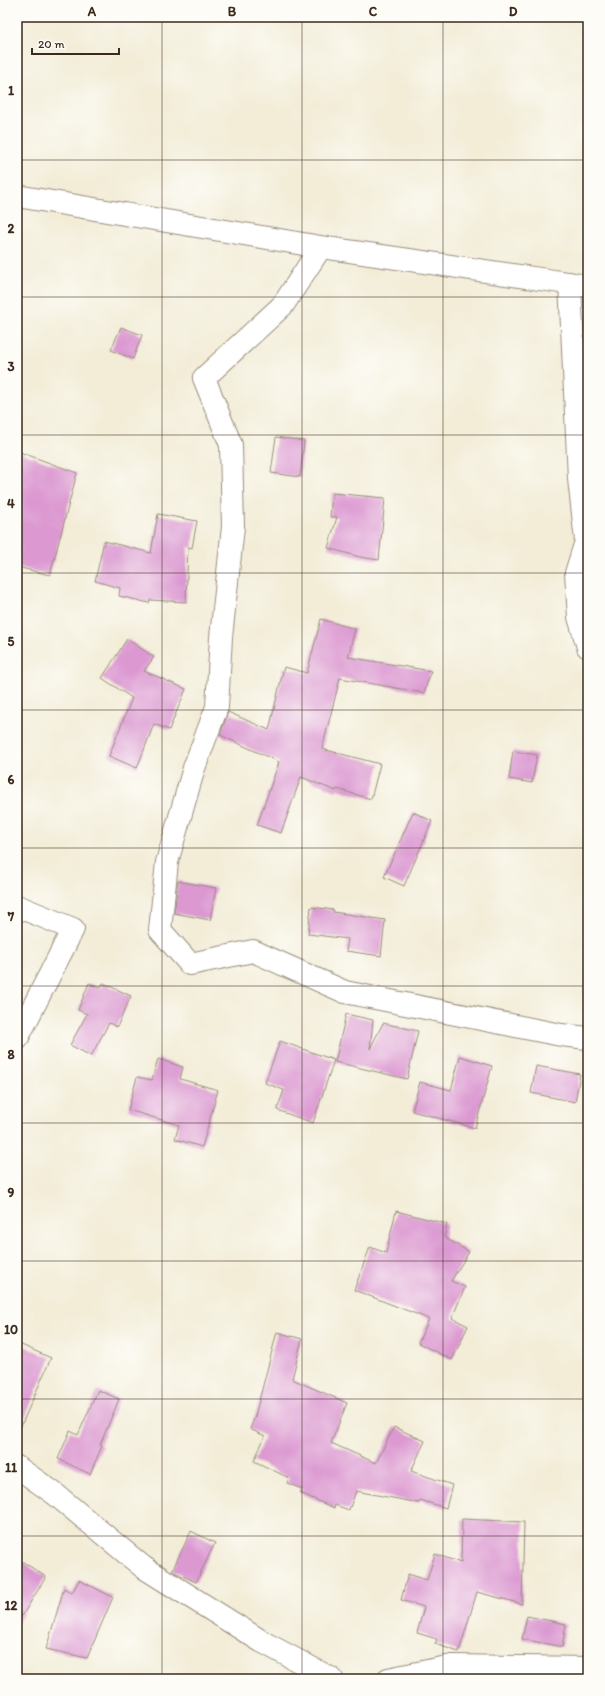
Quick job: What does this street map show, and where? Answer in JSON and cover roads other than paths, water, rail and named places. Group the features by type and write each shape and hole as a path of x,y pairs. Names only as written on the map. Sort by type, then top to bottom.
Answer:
{"street":[{"path":"17,196 321,247 579,284 579,479 586,541 576,573 579,617 588,647"},
{"path":"321,247 283,305 204,378 231,445 233,527 221,637 217,707 194,768 167,862 160,930 190,964 253,952 345,992 561,1035 588,1038"},
{"path":"17,906 73,929 17,1039"},
{"path":"17,1467 56,1494 142,1568 261,1640 332,1679"},
{"path":"388,1679 452,1666 586,1667"}]}
